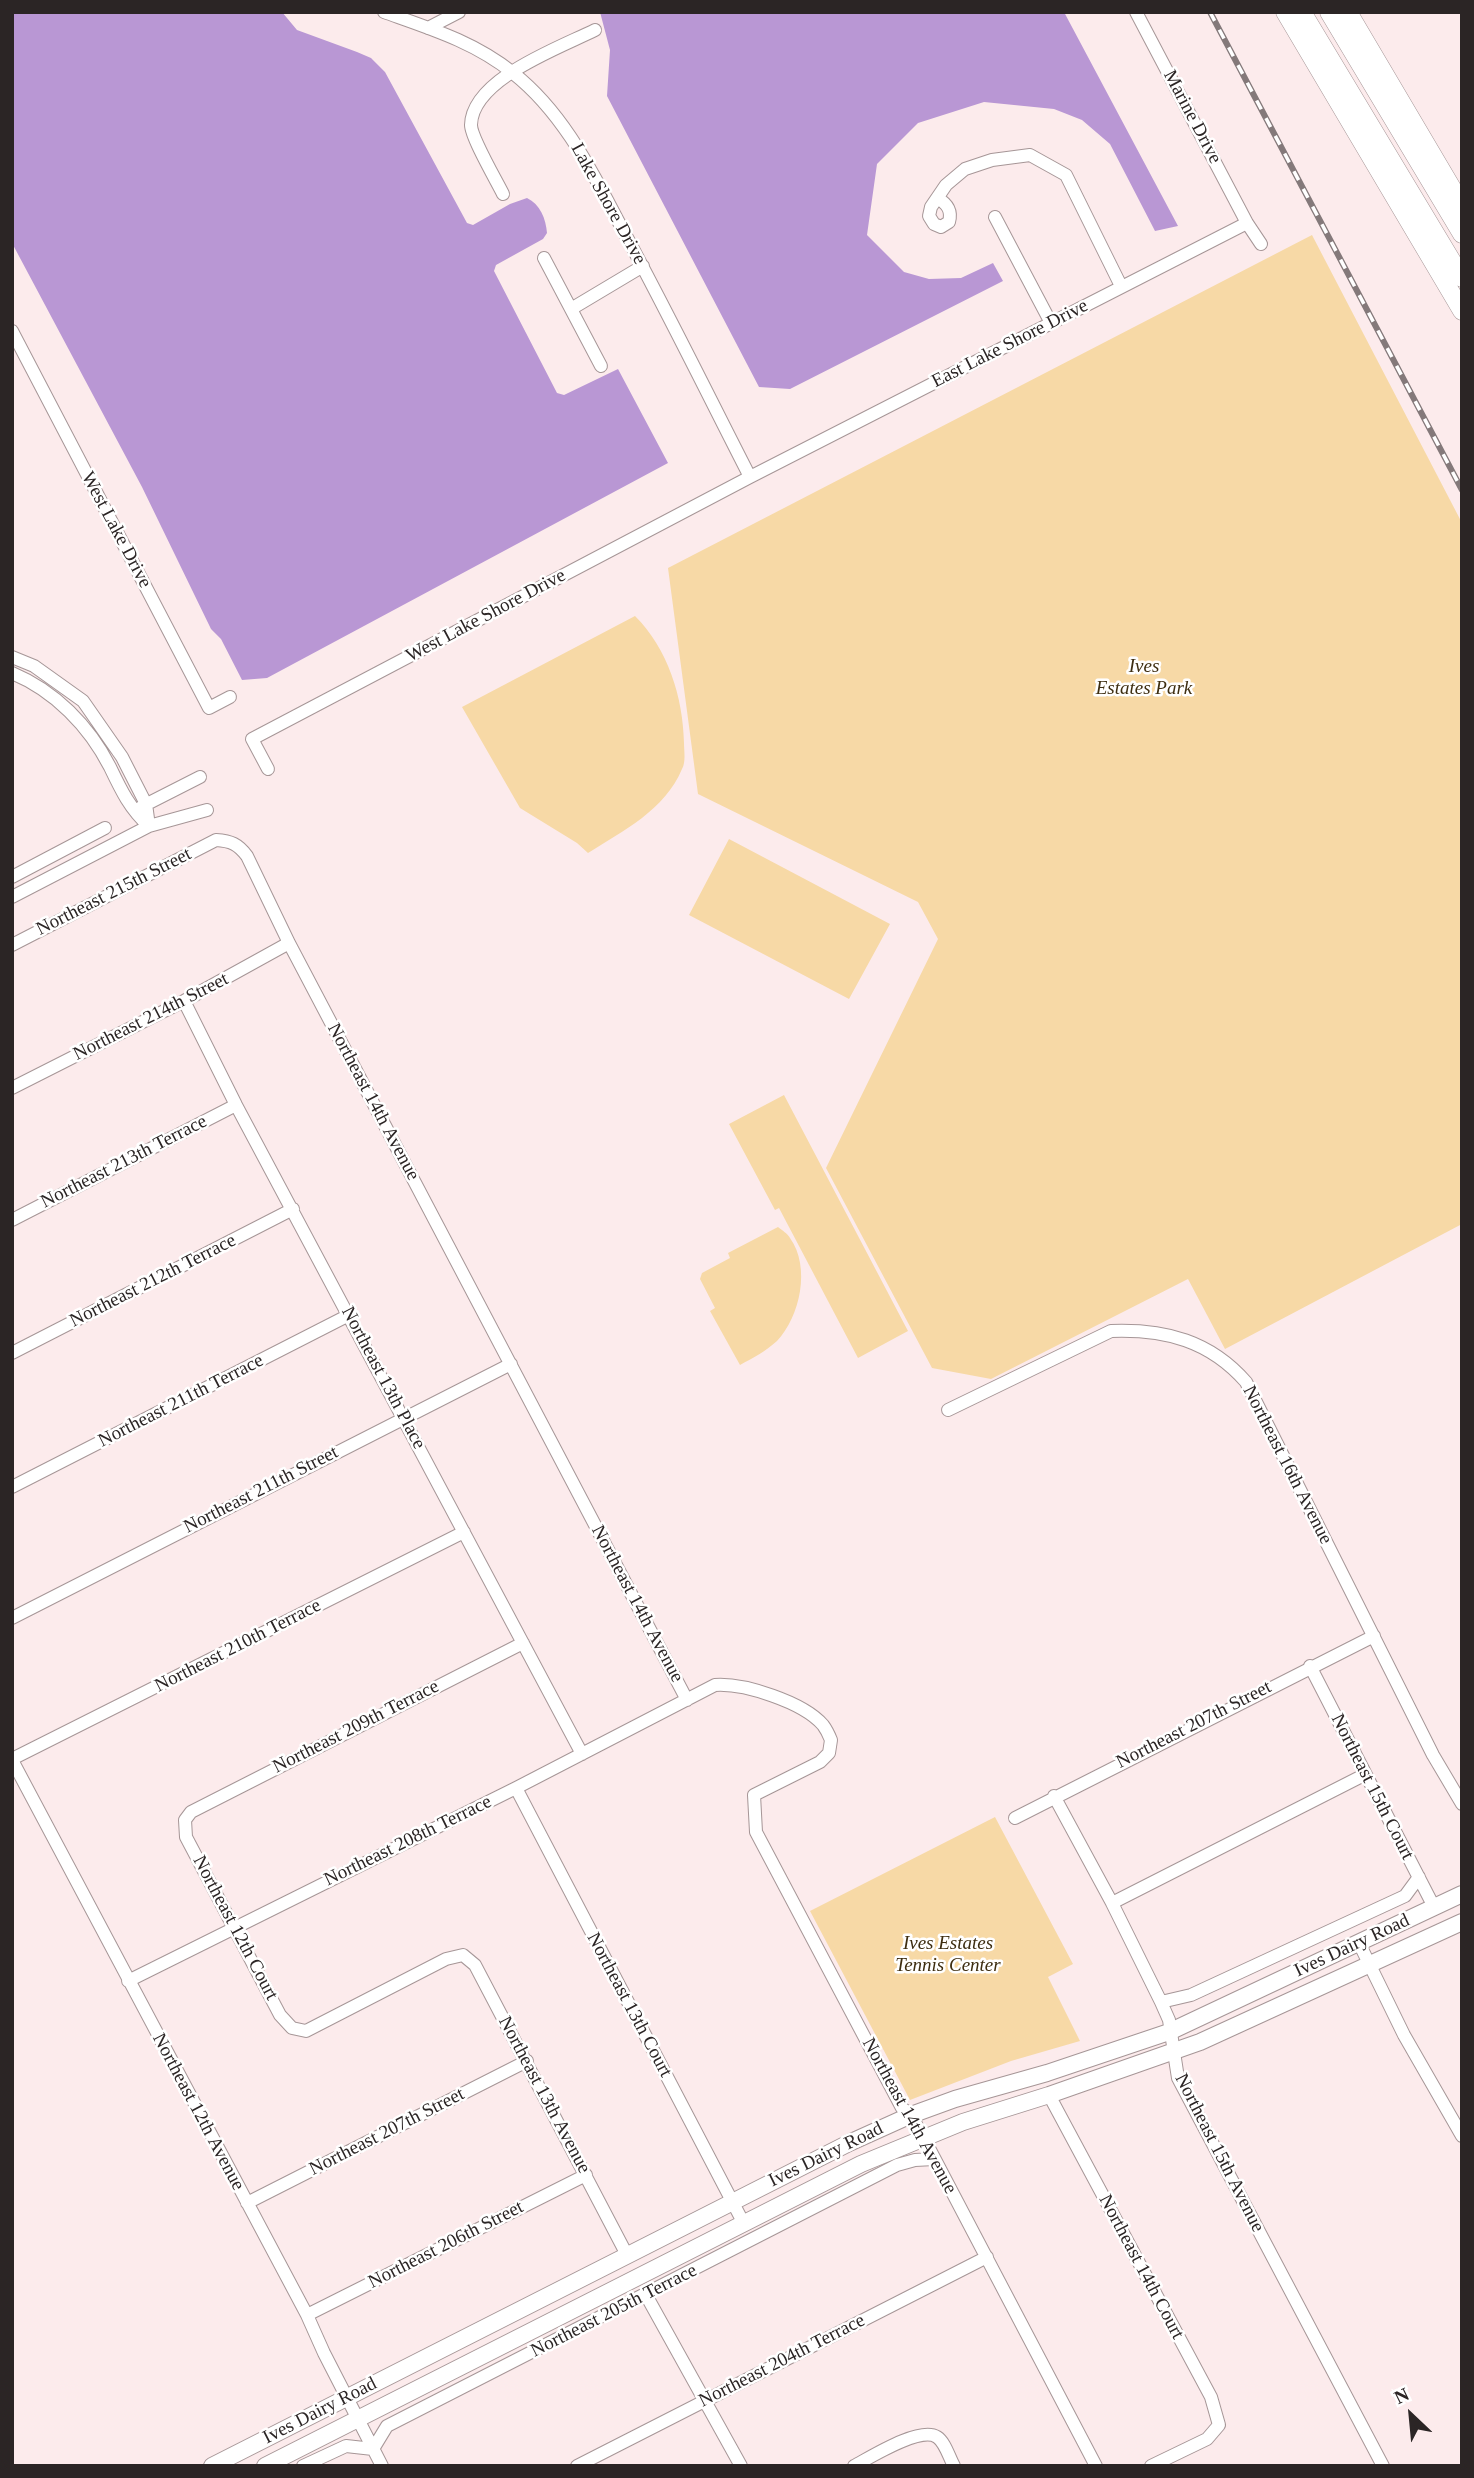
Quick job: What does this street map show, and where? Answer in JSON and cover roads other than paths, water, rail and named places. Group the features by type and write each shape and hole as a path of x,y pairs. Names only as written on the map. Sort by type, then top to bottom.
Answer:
{"highway":[{"path":"1285,12 1462,311"},
{"path":"1302,12 1462,278"},
{"path":"1329,12 1462,234"},
{"path":"1348,12 1462,205"}],"main road":[{"name":"Ives Dairy Road","path":"212,2466 849,2143 955,2099 1047,2073 1169,2032 1462,1894"},
{"name":"Ives Dairy Road","path":"265,2466 861,2164 963,2122 1200,2042 1462,1922"}],"street":[{"name":"Lake Shore Drive","path":"384,12 473,46 512,72 545,102 580,150 643,265 750,477"},
{"path":"428,28 459,12"},
{"name":"Marine Drive","path":"1136,12 1247,223"},
{"path":"503,194 470,127 475,107 491,86 512,72 595,30"},
{"path":"937,198 965,169 992,160 1030,155 1066,175 1121,286"},
{"path":"995,217 1051,323"},
{"path":"1247,223 1261,244"},
{"name":"East Lake Shore Drive","path":"750,477 1247,223"},
{"path":"544,258 601,366"},
{"path":"572,309 643,265"},
{"name":"West Lake Drive","path":"12,331 209,708 230,697"},
{"name":"West Lake Shore Drive","path":"268,769 252,740 750,477"},
{"path":"12,657 34,666 83,701 122,757 146,804 149,826"},
{"path":"12,673 27,680 72,712 108,764 133,811 149,826"},
{"path":"133,811 200,777"},
{"path":"12,897 149,826 208,810"},
{"path":"12,877 105,828"},
{"name":"Northeast 14th Avenue","path":"216,839 230,841 239,846 247,856 289,943 687,1700 715,1685 727,1684 761,1692 806,1711 823,1726 831,1740 829,1753 820,1762 754,1795 756,1832 899,2101 911,2115 923,2137 1096,2466"},
{"name":"Northeast 215th Street","path":"12,945 216,839"},
{"name":"Northeast 214th Street","path":"12,1088 184,1002 289,943"},
{"name":"Northeast 13th Place","path":"184,1002 582,1754"},
{"name":"Northeast 213th Terrace","path":"12,1220 236,1104"},
{"name":"Northeast 212th Terrace","path":"12,1353 293,1209"},
{"name":"Northeast 211th Terrace","path":"12,1487 349,1315"},
{"name":"Northeast 16th Avenue","path":"948,1410 1111,1331 1133,1330 1168,1335 1214,1352 1231,1365 1246,1382 1433,1755 1462,1804"},
{"name":"Northeast 211th Street","path":"12,1618 511,1364"},
{"name":"Northeast 210th Terrace","path":"12,1760 464,1532"},
{"name":"Northeast 207th Street","path":"1015,1818 1310,1666 1374,1636"},
{"name":"Northeast 209th Terrace","path":"191,1812 523,1643"},
{"name":"Northeast 15th Court","path":"1310,1666 1434,1907"},
{"name":"Northeast 208th Terrace","path":"128,1981 687,1700"},
{"name":"Northeast 12th Avenue","path":"12,1760 307,2315 382,2466"},
{"path":"1112,1903 1364,1775"},
{"name":"Northeast 13th Court","path":"516,1788 743,2222"},
{"name":"Northeast 15th Avenue","path":"1054,1796 1112,1903 1169,2020 1178,2078 1383,2466"},
{"name":"Northeast 12th Court","path":"191,1812 185,1820 186,1837 280,2015 292,2028 306,2031 446,1959"},
{"path":"1161,2002 1191,1995 1405,1896 1419,1877"},
{"path":"1359,1943 1407,2040 1462,2136"},
{"name":"Northeast 13th Avenue","path":"446,1959 463,1955 475,1965 627,2255"},
{"name":"Northeast 207th Street","path":"247,2203 527,2061"},
{"name":"Northeast 14th Court","path":"1049,2095 1211,2397 1219,2425 1207,2439 1151,2466"},
{"name":"Northeast 205th Terrace","path":"373,2449 387,2426 897,2165 934,2159"},
{"name":"Northeast 206th Street","path":"307,2315 586,2175"},
{"name":"Northeast 204th Terrace","path":"577,2466 987,2257"},
{"path":"646,2295 741,2466"},
{"path":"854,2466 910,2438 929,2433 940,2438 954,2466"},
{"path":"303,2466 346,2446 373,2449"}],"railway":[{"path":"1210,12 1462,490"}],"park label":[{"name":"Ives Estates Park","path":"1144,678"},
{"name":"Ives Estates Tennis Center","path":"948,1955"}]}
